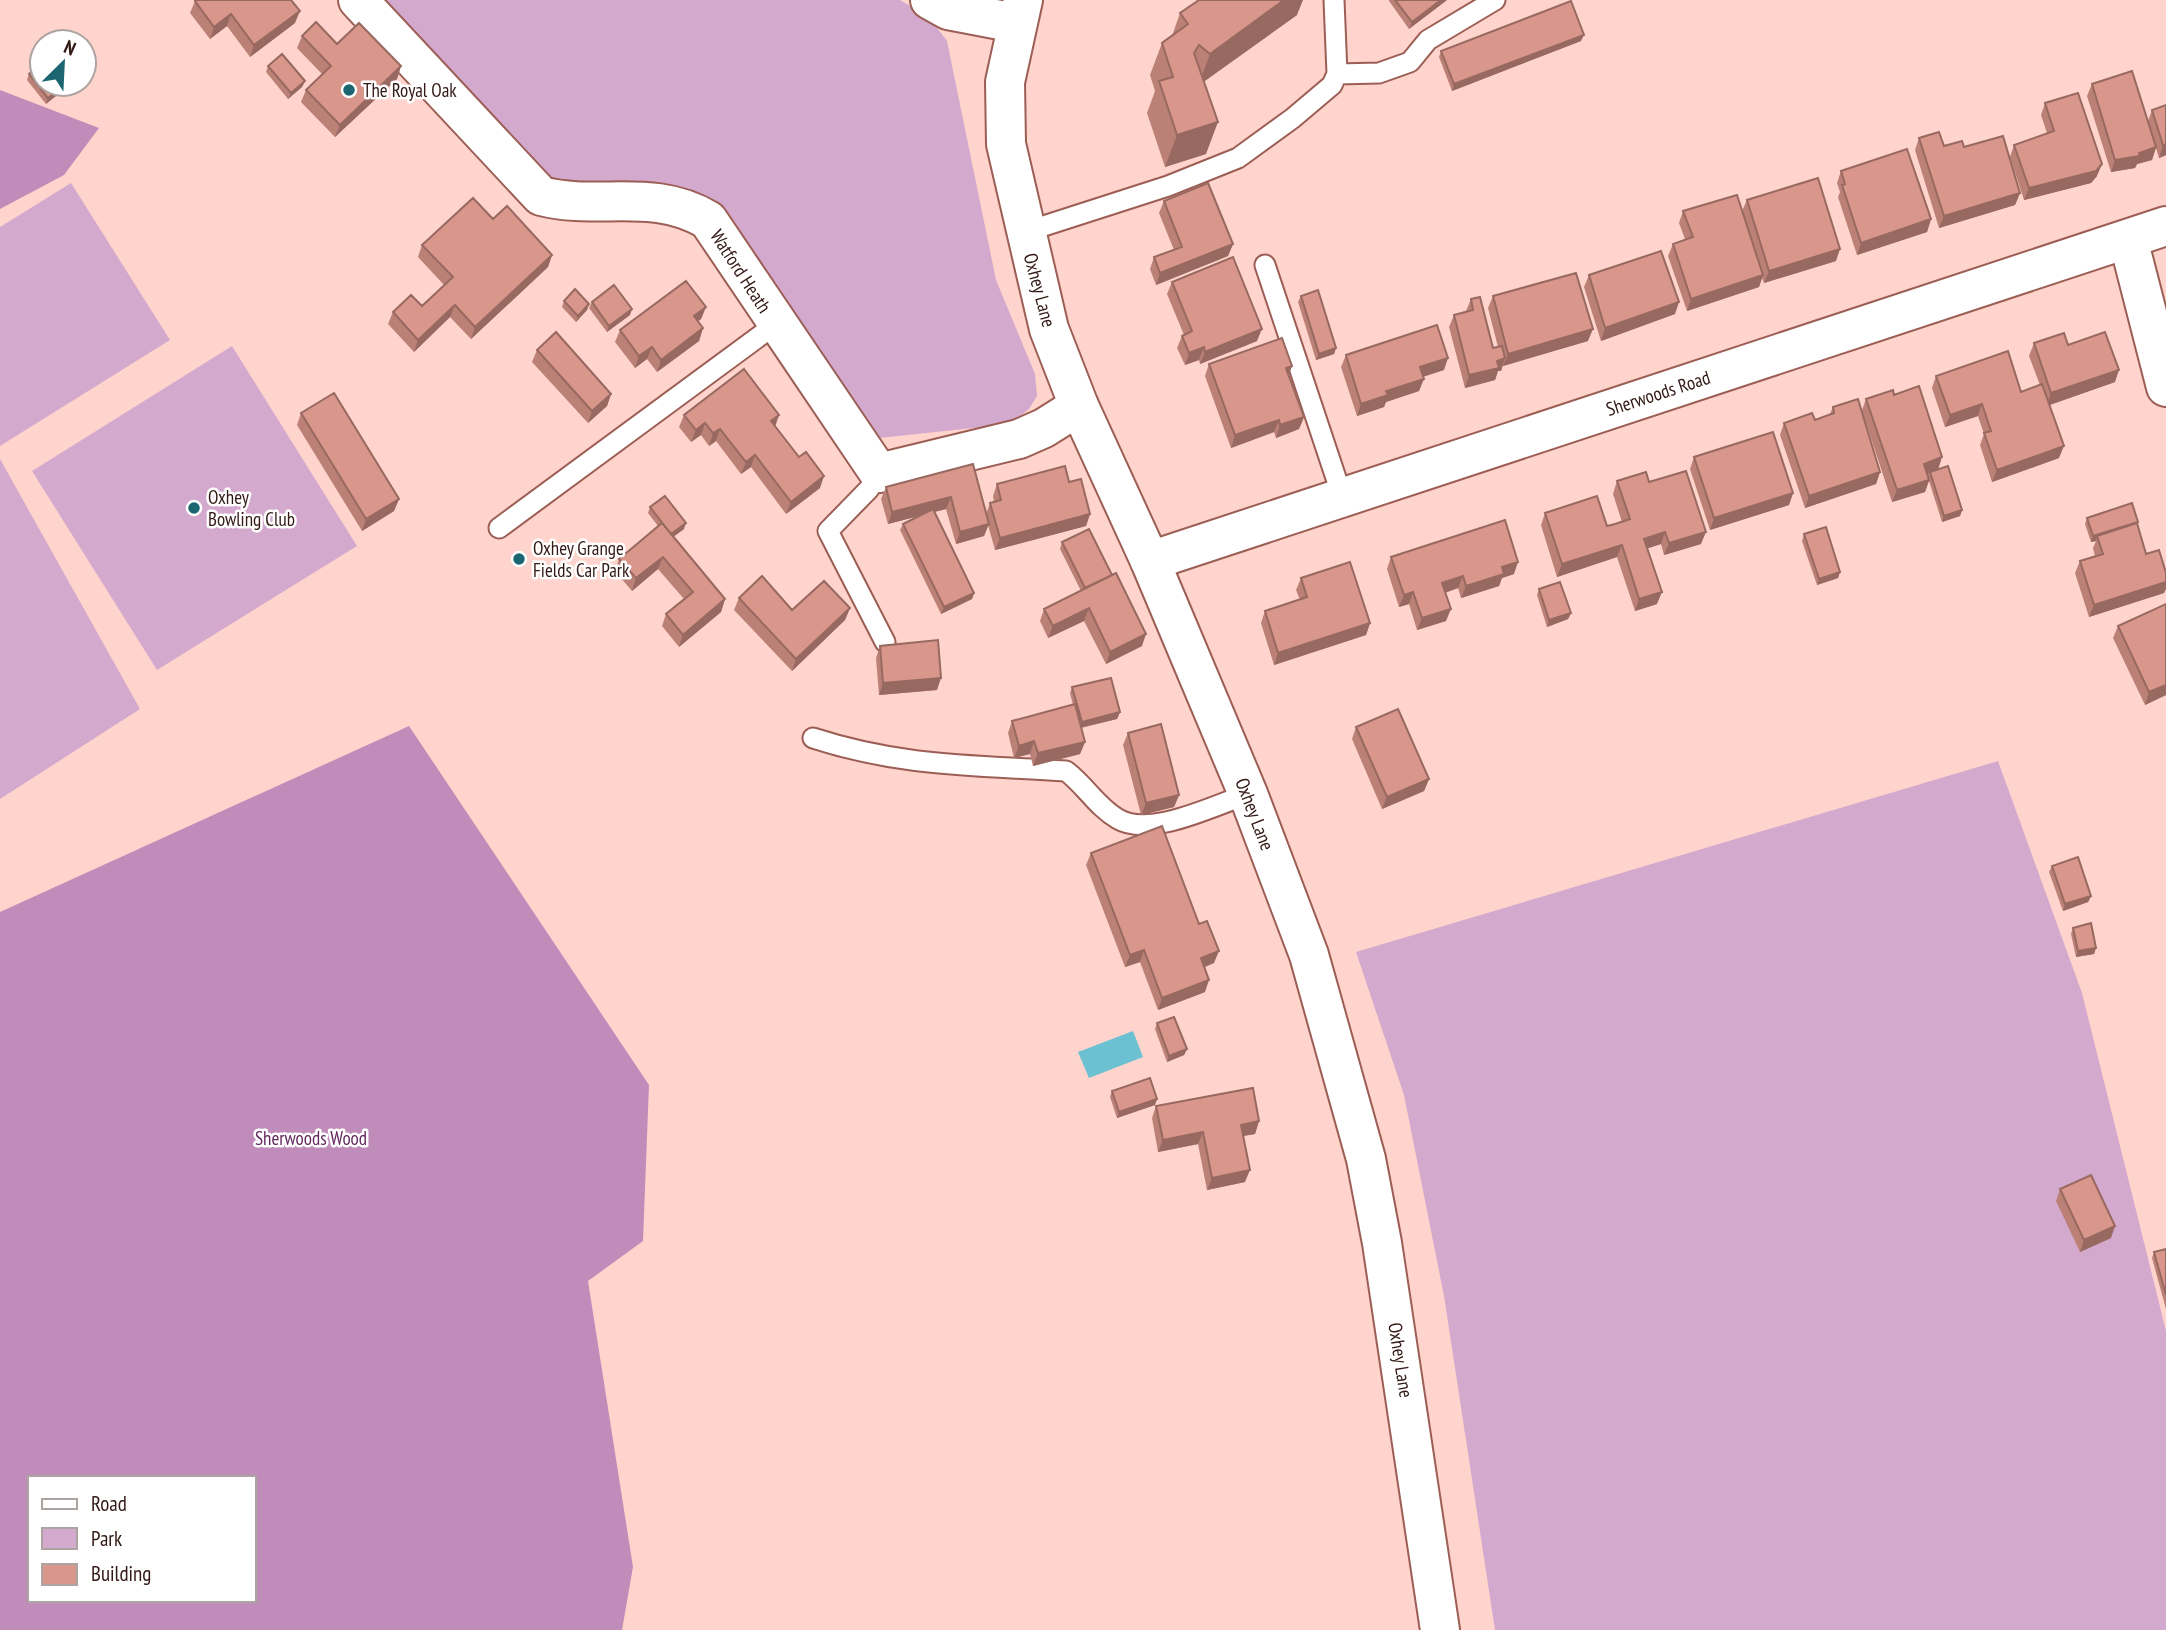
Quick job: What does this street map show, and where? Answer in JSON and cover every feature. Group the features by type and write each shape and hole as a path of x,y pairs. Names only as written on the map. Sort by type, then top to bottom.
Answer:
{"street":[{"name":"Watford Heath","path":"358,0 541,196 569,203 648,201 685,207 708,220 879,473"},
{"path":"930,0 948,10 1019,11"},
{"name":"Oxhey Lane","path":"1019,11 1005,82 1006,144 1049,329 1079,406 1150,561 1248,794 1309,955 1366,1159 1402,1366 1440,1630"},
{"name":"Sherwoods Road","path":"1150,561 2166,226"},
{"path":"2128,239 2166,387"},
{"path":"879,473 1019,439 1044,428 1079,406"}],"lane":[{"path":"1025,232 1168,186 1238,158 1320,97 1337,74 1334,0"},
{"path":"1337,74 1379,73 1410,62 1427,40 1495,0"},
{"path":"1265,265 1342,496"},
{"path":"499,528 776,324"},
{"path":"879,473 869,489 828,531 885,642"},
{"path":"813,738 861,754 923,764 1066,771 1079,780 1101,806 1120,820 1137,826 1161,823 1248,794"}],"green space":[{"path":"376,0 900,0 929,17 947,41 996,280 1035,374 1037,396 1029,409 1011,424 870,439 713,202 549,191"},
{"path":"0,90 99,128 64,175 0,209"},
{"path":"71,183 170,340 0,446 0,227"},
{"name":"Oxhey Bowling Club","path":"232,346 357,546 157,670 32,471"},
{"path":"0,459 140,709 0,799"},
{"name":"Sherwoods Wood","path":"409,726 649,1085 643,1241 588,1281 633,1567 622,1630 0,1630 0,912"},
{"path":"1998,761 2082,993 2166,1331 2166,1630 1495,1630 1444,1296 1404,1095 1356,952"}],"water":[{"path":"1133,1031 1143,1057 1089,1078 1078,1052"}],"building":[{"path":"196,0 291,0 300,11 254,45 231,14 214,27"},
{"path":"1199,0 1284,0 1210,54 1199,45 1194,53 1218,122 1177,135 1159,81 1173,77 1162,43 1188,24 1180,13"},
{"path":"1395,0 1441,0 1412,22"},
{"path":"1571,1 1584,35 1454,84 1441,51"},
{"name":"The Royal Oak","path":"316,22 337,44 359,23 401,66 340,125 306,90 331,66 302,36"},
{"path":"282,54 305,81 291,93 268,66"},
{"path":"2132,71 2156,147 2139,153 2140,156 2115,160 2092,84"},
{"path":"2078,93 2102,164 2096,171 2029,188 2014,145 2054,131 2045,103"},
{"path":"2166,105 2166,145 2163,145 2152,110"},
{"path":"1939,132 1944,146 1962,141 1964,147 2003,136 2020,193 1944,216 1919,138"},
{"path":"1907,149 1931,219 1861,243 1842,185 1845,184 1841,171"},
{"path":"1818,178 1840,249 1769,271 1747,200"},
{"path":"1208,183 1233,244 1160,273 1154,257 1182,247 1164,201"},
{"path":"1737,195 1763,275 1691,299 1673,244 1693,237 1683,211"},
{"path":"473,198 493,219 507,206 552,255 475,327 455,305 418,340 393,312 411,295 422,306 453,277 422,245"},
{"path":"1661,251 1679,302 1605,328 1589,275"},
{"path":"1233,257 1262,329 1205,352 1204,347 1189,353 1182,336 1192,331 1172,282"},
{"path":"1576,273 1593,329 1508,354 1493,296"},
{"path":"686,281 706,307 694,316 703,328 661,360 652,347 639,356 620,330"},
{"path":"614,285 632,309 609,326 592,302"},
{"path":"575,289 589,304 578,316 564,301"},
{"path":"1318,290 1336,348 1319,354 1301,296"},
{"path":"1480,297 1493,348 1502,346 1505,358 1497,361 1499,368 1469,375 1454,315 1473,310 1471,299"},
{"path":"1437,325 1448,358 1420,367 1424,379 1386,391 1388,395 1361,404 1346,355"},
{"path":"556,332 611,394 592,411 537,350"},
{"path":"2105,332 2119,370 2051,393 2034,343 2064,333 2068,345"},
{"path":"1282,338 1292,366 1286,368 1304,417 1280,425 1279,420 1235,435 1209,364"},
{"path":"2008,351 2021,392 2042,384 2064,446 1997,470 1984,433 1991,431 1982,404 1950,415 1936,376"},
{"path":"744,369 779,415 771,421 799,457 806,452 824,476 791,502 755,455 746,462 720,429 713,433 705,423 696,430 684,415"},
{"path":"1919,386 1942,457 1924,464 1929,480 1897,490 1866,399 1893,390 1894,395"},
{"path":"334,393 399,499 366,519 301,413"},
{"path":"1858,399 1880,472 1809,496 1784,423 1812,413 1815,420 1834,413 1833,407"},
{"path":"1773,432 1793,493 1714,518 1694,457"},
{"path":"973,464 989,524 960,532 951,497 892,512 886,487"},
{"path":"1065,466 1069,482 1081,479 1090,514 1000,538 990,503 1001,500 997,484"},
{"path":"1948,466 1962,510 1944,516 1930,472"},
{"path":"1686,471 1706,532 1669,543 1665,532 1644,539 1662,592 1639,599 1622,545 1562,564 1545,513 1597,496 1607,526 1615,524 1630,519 1617,481 1646,472 1649,482"},
{"path":"665,496 686,523 671,534 650,507"},
{"path":"2132,503 2138,522 2093,536 2087,518"},
{"path":"933,509 974,593 944,607 903,524"},
{"path":"1505,520 1518,562 1502,567 1504,574 1466,586 1463,576 1442,583 1451,609 1422,618 1413,592 1404,595 1391,557"},
{"path":"662,523 725,599 683,635 666,614 693,592 663,557 636,578 619,559"},
{"path":"2137,523 2146,554 2159,550 2166,582 2094,605 2080,561 2103,554 2097,536"},
{"path":"1826,527 1840,572 1819,579 1804,534"},
{"path":"1089,529 1112,575 1085,588 1062,542"},
{"path":"1350,562 1370,623 1278,653 1265,611 1307,597 1301,578"},
{"path":"1116,573 1146,634 1110,652 1089,608 1053,626 1044,609"},
{"path":"762,576 792,610 824,581 850,608 796,659 739,598"},
{"path":"1560,582 1571,613 1549,620 1539,589"},
{"path":"2166,604 2166,685 2149,692 2118,626"},
{"path":"938,640 941,678 883,683 880,646"},
{"path":"1111,678 1120,712 1082,722 1072,687"},
{"path":"1075,704 1085,742 1038,753 1034,741 1019,746 1012,721"},
{"path":"1398,709 1429,779 1387,797 1356,727"},
{"path":"1161,724 1179,795 1146,803 1128,733"},
{"path":"1162,826 1199,924 1207,921 1219,951 1201,958 1209,980 1162,998 1144,950 1130,955 1091,853"},
{"path":"2078,857 2091,896 2065,904 2052,866"},
{"path":"2091,923 2096,948 2078,951 2073,928"},
{"path":"1174,1017 1187,1049 1169,1056 1157,1023"},
{"path":"1150,1078 1157,1099 1119,1112 1112,1091"},
{"path":"1253,1088 1259,1121 1241,1125 1250,1170 1212,1178 1203,1132 1163,1140 1156,1106"},
{"path":"2091,1175 2115,1226 2084,1240 2060,1189"},
{"path":"2166,1249 2166,1295 2154,1252"}],"place":[{"name":"The Royal Oak","path":"349,90"},
{"name":"Oxhey Bowling Club","path":"194,508"},
{"name":"Oxhey Grange Fields Car Park","path":"519,559"}]}
